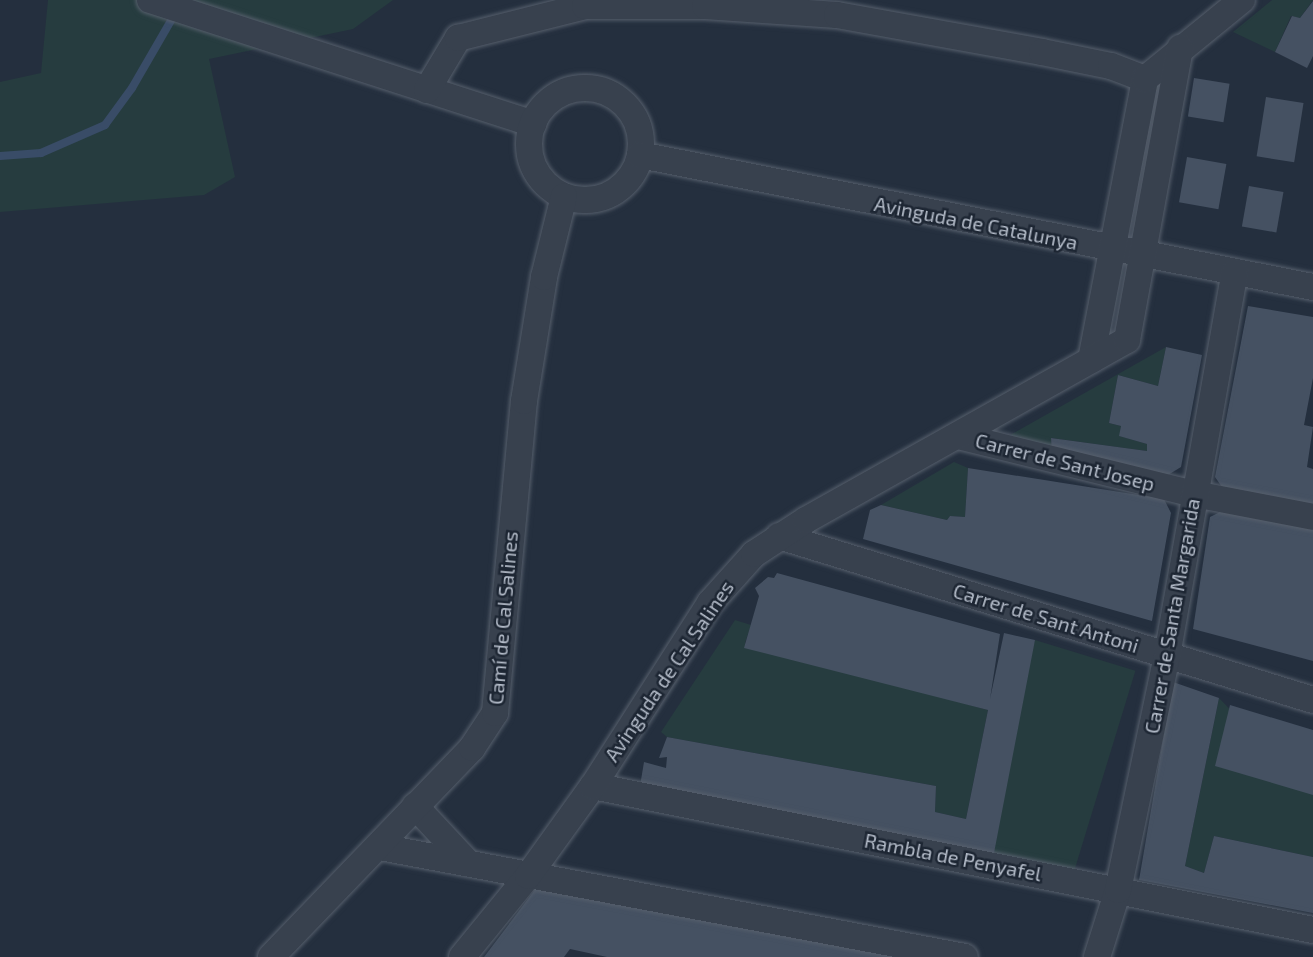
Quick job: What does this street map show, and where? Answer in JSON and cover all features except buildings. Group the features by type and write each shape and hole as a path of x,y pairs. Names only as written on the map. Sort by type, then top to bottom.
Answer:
{"street":[{"path":"150,0 533,124"},
{"path":"1091,360 1145,79 1180,48 1242,0"},
{"path":"427,90 459,38 585,6 705,6 837,15 1111,66 1145,79"},
{"path":"1143,256 1180,48"},
{"path":"573,89 609,93 624,104 635,119 640,155 625,184 612,193 596,199 564,196 538,174 531,158 533,124 556,96 573,89"},
{"name":"Avinguda de Catalunya","path":"640,155 1112,250 1313,286"},
{"name":"Camí de Cal Salines","path":"271,957 380,847 415,806 472,748 495,713 524,401 544,277 564,196"},
{"name":"Avinguda de Cal Salines","path":"462,957 528,876 593,786 722,588 779,536 1127,340 1143,256"},
{"name":"Carrer de Santa Margarida","path":"1097,957 1118,891 1167,656 1235,272"},
{"name":"Carrer de Sant Josep","path":"958,436 1194,494 1313,517"},
{"name":"Carrer de Sant Antoni","path":"779,536 1313,700"},
{"name":"Rambla de Penyafel","path":"593,786 1313,930"},
{"path":"415,806 468,863"},
{"path":"380,847 965,957"}],"green space":[{"path":"48,0 393,0 353,29 209,59 235,177 204,195 0,212 0,82 41,73"},
{"path":"1272,0 1313,0 1300,18 1291,16 1275,52 1233,32"},
{"path":"1166,347 1158,386 1118,375 1109,423 1121,426 1120,436 1147,444 1147,451 1051,438 1052,454 1003,439"},
{"path":"954,462 968,468 965,517 950,516 947,520 881,505"},
{"path":"735,620 751,625 745,643 988,710 966,819 935,812 936,786 667,737 661,732"},
{"path":"1035,640 1135,671 1072,878 972,848"},
{"path":"1219,698 1313,795 1313,857 1214,836 1204,873 1185,866"}],"waterway":[{"path":"0,156 41,153 105,125 132,88 176,12"}]}
